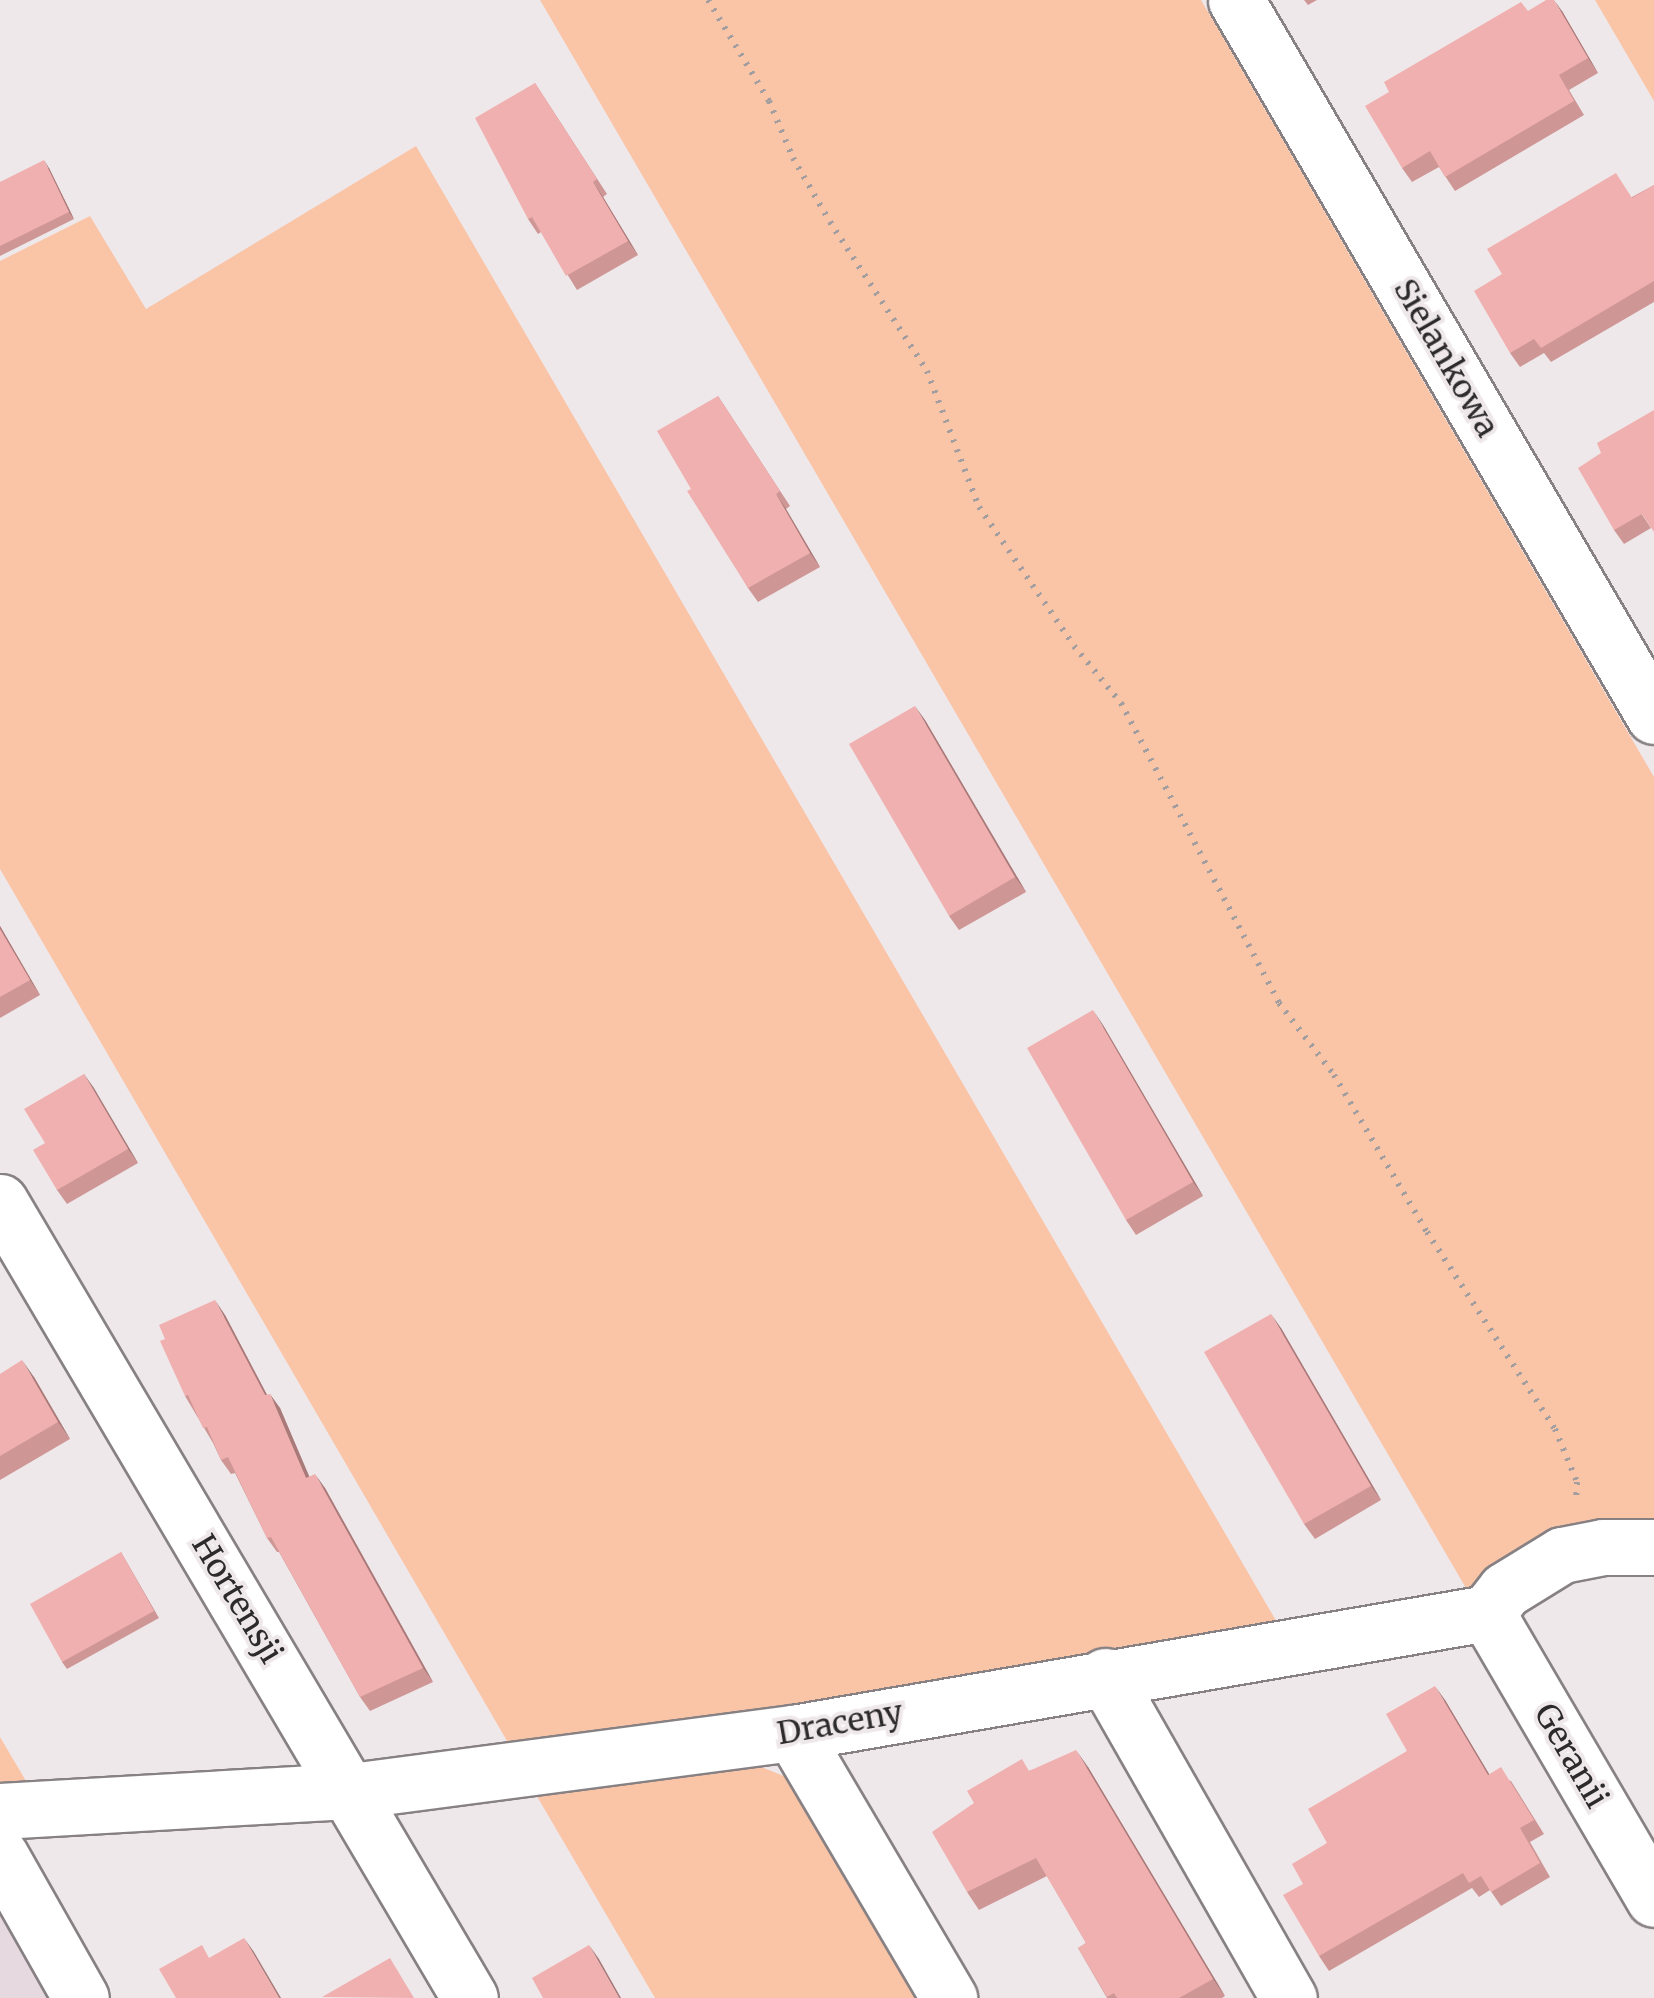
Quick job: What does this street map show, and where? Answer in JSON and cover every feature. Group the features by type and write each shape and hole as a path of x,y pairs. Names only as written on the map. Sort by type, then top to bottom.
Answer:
{"street":[{"name":"Sielankowa","path":"1236,0 1654,716"},
{"name":"Hortensji","path":"0,1202 352,1791 470,1998"},
{"path":"1487,1613 1505,1590 1562,1555 1603,1546 1654,1547"},
{"name":"Draceny","path":"0,1811 352,1791 793,1733 1105,1676 1487,1613"},
{"name":"Geranii","path":"1487,1613 1654,1899"},
{"path":"1105,1676 1289,1998"},
{"path":"793,1733 949,1998"},
{"path":"0,1855 81,1998"}],"path":[{"path":"708,0 769,102 793,158 830,222 927,371 979,507 1074,646 1121,702 1279,1003 1334,1075 1427,1232 1555,1429 1577,1482 1576,1511 1562,1555"}],"shaded area":[{"path":"540,0 1201,0 1654,777 1654,1530 1554,1527 1470,1595"},
{"path":"1595,0 1654,0 1654,101"},
{"path":"416,146 1278,1624 514,1753 0,869 0,261 90,216 146,309"},
{"path":"0,1737 29,1786 0,1788"},
{"path":"751,1763 814,1788 936,1998 655,1998 535,1793"},
{"path":"55,1906 108,1998 0,1998 0,1908"}],"building":[{"path":"1546,0 1554,0 1588,58 1559,75 1574,101 1445,177 1430,151 1402,168 1365,106 1389,92 1384,82 1521,2 1528,11"},
{"path":"535,83 597,179 593,182 628,241 566,276 532,217 528,219 475,118"},
{"path":"44,160 69,212 0,246 0,182"},
{"path":"1616,173 1632,198 1654,185 1654,281 1541,348 1534,339 1510,353 1474,291 1502,274 1487,249"},
{"path":"718,396 780,491 776,494 810,553 748,588 687,491 691,489 657,431"},
{"path":"1654,410 1654,532 1642,514 1614,530 1578,468 1601,453 1597,443"},
{"path":"915,706 1015,877 949,916 849,744"},
{"path":"0,929 30,980 0,997"},
{"path":"1093,1010 1193,1182 1126,1220 1027,1048"},
{"path":"84,1074 128,1149 57,1190 33,1150 45,1143 24,1109"},
{"path":"215,1300 265,1395 270,1394 306,1478 315,1474 423,1668 360,1697 271,1537 267,1538 228,1457 221,1460 207,1427 203,1428 188,1395 185,1396 160,1341 165,1339 159,1325"},
{"path":"1271,1314 1371,1486 1304,1524 1204,1352"},
{"path":"22,1360 58,1422 0,1456 0,1374"},
{"path":"121,1552 154,1611 62,1662 30,1604"},
{"path":"1435,1686 1488,1775 1501,1767 1534,1820 1520,1828 1540,1863 1491,1892 1481,1876 1469,1883 1463,1873 1319,1956 1283,1895 1303,1884 1292,1864 1327,1843 1308,1809 1407,1751 1386,1714"},
{"path":"1076,1750 1213,1979 1179,1998 1117,1998 1114,1993 1107,1997 1078,1948 1086,1943 1036,1858 967,1892 932,1832 974,1803 967,1791 1022,1759 1029,1771"},
{"path":"244,1938 279,1998 176,1998 159,1969 202,1945 209,1958"},
{"path":"589,1945 619,1998 543,1998 532,1978"},
{"path":"390,1958 414,1998 322,1997"}]}
